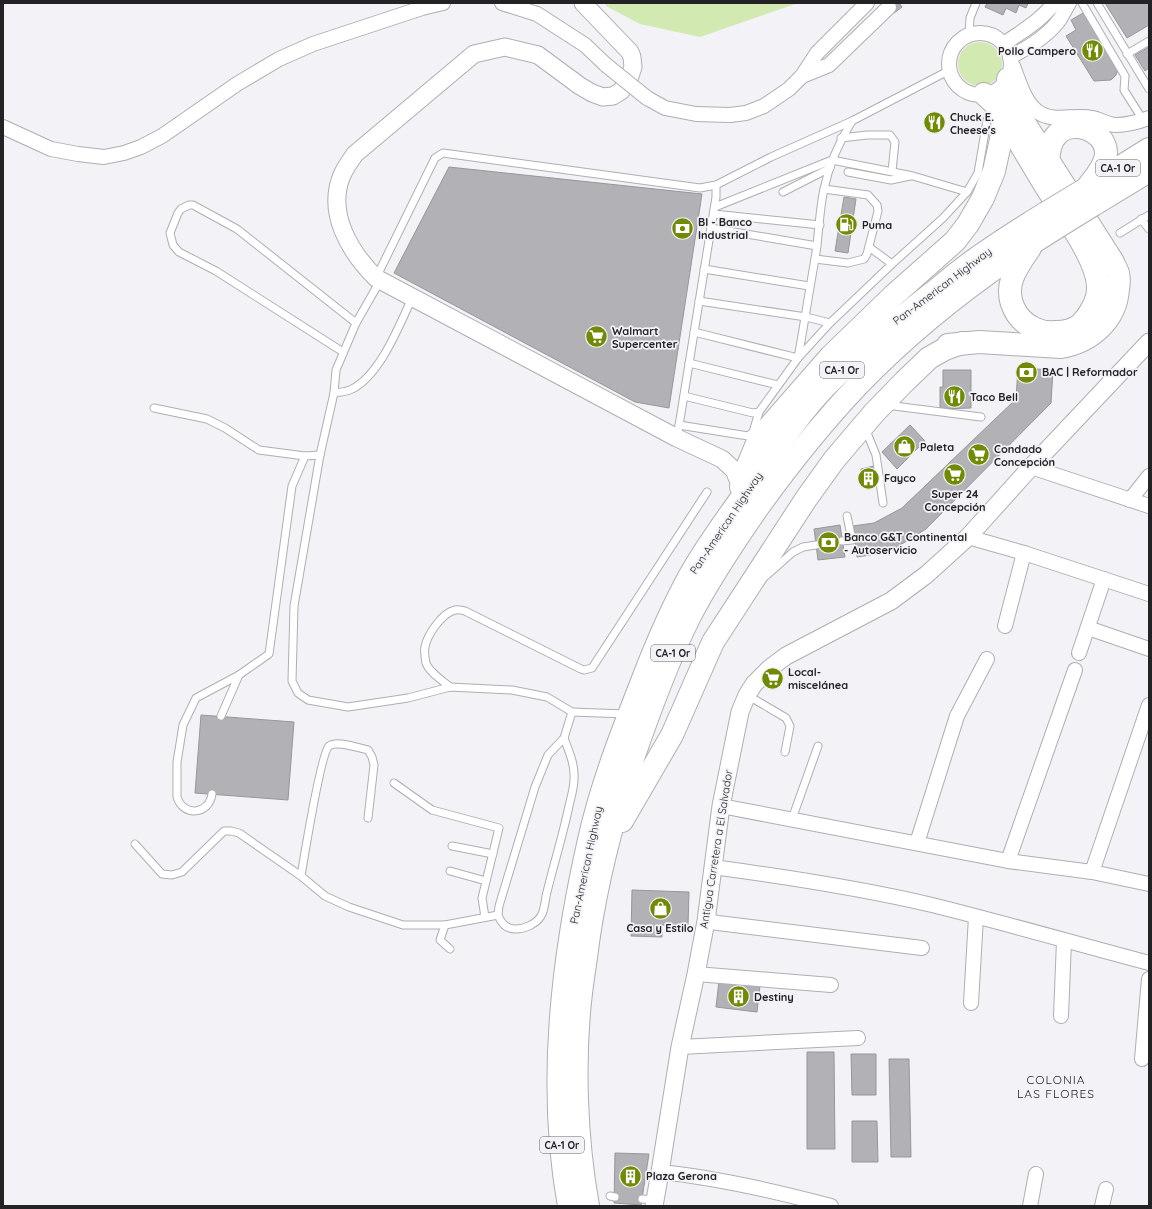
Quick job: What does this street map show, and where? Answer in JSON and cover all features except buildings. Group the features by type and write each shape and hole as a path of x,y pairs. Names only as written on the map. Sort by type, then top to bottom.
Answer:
{"highway":[{"path":"883,361 927,348 962,342 1062,347 1079,342 1095,333 1104,324 1113,310 1118,295 1118,273 1113,262 1011,102 1010,66"},
{"path":"735,507 746,470 758,441 766,431 831,356 923,268 955,241 968,224 983,198 994,171 1000,150 1003,130 994,116 996,105 984,94"},
{"path":"994,116 1080,242 1094,267 1098,286 1096,300 1081,324 1066,331 1048,333 1034,328 1021,320 1014,308 1009,294 1010,283 1021,261 1035,241"},
{"path":"1048,160 1051,143 1055,135 1064,129 1080,127 1091,130 1099,136 1104,144 1106,153 1088,194"},
{"name":"Pan-American Highway","path":"569,1206 560,1130 559,1083 563,991 574,919 589,839 616,749 650,658 678,598 705,551 802,414 824,388 857,356 892,324 976,259 1013,233 1051,220 1149,149"},
{"name":"Pan-American Highway","path":"1088,194 1149,171"},
{"name":"Pan-American Highway","path":"588,1206 578,1123 577,1043 581,994 591,921 605,849 628,770 664,671 691,615 708,585 744,528 791,462 840,405 883,361 967,288 1035,241 1051,220"},
{"path":"923,268 976,259"},
{"path":"605,849 672,735 713,642 806,499 834,460 882,404 929,358 962,342"}],"street":[{"path":"3,127 51,149 104,157 124,153 162,136 237,84 279,60 313,44 422,8 443,3"},
{"path":"502,3 537,14 585,45 606,65 647,98 665,108 696,114 746,113 764,106 789,89 802,76 817,53 867,3"},
{"path":"584,3 630,52 633,62 632,73 628,82 621,91 613,96 603,97 592,94 538,55 504,47 474,54 355,154 342,176 338,188 337,208 342,231 363,265 378,279 412,298 678,432 722,459 734,470 741,487"},
{"path":"1004,44 1039,20 1054,3"},
{"path":"1069,3 1060,20 1010,66 997,90 984,94 975,94 966,91 959,86 954,79 950,70 950,62 956,45 969,35 978,33 988,34 997,37 1004,44 1010,66 1026,98 1031,106 1043,116 1093,118 1108,124 1116,125 1146,119"},
{"path":"802,76 829,65 889,7"},
{"name":"Antigua Carretera a El Salvador","path":"650,1202 660,1172 680,1047 706,921 721,806 740,712 747,695 754,684 770,668 786,656 891,601 926,575 968,537 1031,467 1147,347"},
{"path":"722,459 753,453"},
{"path":"1031,467 1149,506"},
{"path":"1130,500 1149,476"},
{"path":"968,537 1024,553 1149,594"},
{"path":"1005,626 1024,553"},
{"path":"1079,653 1104,579"},
{"path":"1088,628 1149,649"},
{"path":"917,843 957,716 987,659"},
{"path":"1008,860 1075,670"},
{"path":"1092,872 1149,705"},
{"path":"721,806 1008,860 1092,872 1149,884"},
{"path":"713,867 817,882 902,898 1149,964"},
{"path":"971,1003 976,917"},
{"path":"706,921 922,948"},
{"path":"1061,1016 1064,941"},
{"path":"696,974 831,985"},
{"path":"1142,1059 1149,979"},
{"path":"680,1047 858,1038"},
{"path":"660,1172 680,1174 769,1190 831,1206"},
{"path":"1030,1206 1036,1174"},
{"path":"1102,1206 1106,1188"}],"lane":[{"path":"969,35 970,18 976,3"},
{"path":"1082,3 1125,76 1124,90 1146,119"},
{"path":"1097,3 1149,89"},
{"path":"1127,54 1149,41"},
{"path":"629,715 572,712 547,697 512,690 450,687 408,698 348,707 308,700 298,693 292,682 294,606 320,455 334,393 336,370 356,323 435,158 443,153 700,188 716,185 771,157 852,121 950,70"},
{"path":"716,185 714,210 678,432 748,436 753,432 758,412 798,358 830,323 943,218 967,192 978,173 994,116"},
{"path":"798,358 817,246 824,189 832,160 841,138 852,121"},
{"path":"841,138 867,135 890,135 895,142 892,171"},
{"path":"714,210 832,160 892,171 967,192"},
{"path":"783,192 830,168"},
{"path":"848,172 891,180 913,176"},
{"path":"815,259 848,263 864,259 867,254 878,211 877,205 868,196 824,189"},
{"path":"343,352 216,271 179,252 173,245 170,233 178,213 184,207 193,205 237,229 356,323"},
{"path":"714,210 820,225"},
{"path":"1120,233 1149,215"},
{"path":"1141,219 1149,229"},
{"path":"711,228 817,246"},
{"path":"869,247 892,264"},
{"path":"704,269 809,286"},
{"path":"334,393 351,390 368,378 392,341 412,298"},
{"path":"699,301 806,317 830,323"},
{"path":"694,332 798,358"},
{"path":"689,362 778,385"},
{"path":"684,396 753,413 758,412"},
{"path":"882,404 981,417"},
{"path":"154,408 207,419 225,428 259,450 306,456 320,455"},
{"path":"864,425 876,455 883,503"},
{"path":"212,794 207,805 197,811 186,810 178,801 178,762 183,725 196,698 239,675 268,654 292,486 306,456"},
{"path":"450,687 429,668 424,649 432,630 444,617 455,610 465,611 581,669 589,670 592,668 707,492"},
{"path":"842,541 852,540 847,516"},
{"path":"750,585 769,574 793,552 803,547 816,545"},
{"path":"221,716 239,675"},
{"path":"747,695 786,718 790,726 785,752"},
{"path":"564,738 574,762 574,780 567,817 542,914 537,921 531,925 520,929 512,929 506,927 502,923 498,915 499,906 535,787 548,754 564,738 572,712"},
{"path":"301,876 318,782 326,750 329,746 335,744 350,745 368,750 372,757 374,765 368,818"},
{"path":"792,819 818,746"},
{"path":"394,783 432,810 499,828 482,898 485,917"},
{"path":"135,844 162,874 167,876 182,872 224,831 231,831 239,833 301,876 325,896 349,907 403,925 446,925 498,915"},
{"path":"452,846 493,854"},
{"path":"450,871 486,881"},
{"path":"446,925 440,940 450,950"}],"green space":[{"path":"605,3 798,3 700,37 640,24 606,6"},
{"path":"980,42 992,46 998,52 1002,64 998,76 992,82 980,86 968,82 962,76 958,64 962,52 968,46"}],"place":[{"name":"Pollo Campero","path":"1092,51"},
{"name":"Chuck E. Cheese's","path":"935,123"},
{"name":"Puma","path":"846,225"},
{"name":"BI - Banco Industrial","path":"683,228"},
{"name":"Walmart Supercenter","path":"597,337"},
{"name":"BAC | Reformador","path":"1027,372"},
{"name":"Taco Bell","path":"955,397"},
{"name":"Paleta","path":"904,447"},
{"name":"Condado Concepción","path":"978,455"},
{"name":"Super 24 Concepción","path":"955,474"},
{"name":"Fayco","path":"869,478"},
{"name":"Banco G&T Continental - Autoservicio","path":"829,543"},
{"name":"Local- miscelánea","path":"772,678"},
{"name":"Casa y Estilo","path":"660,908"},
{"name":"Destiny","path":"738,997"},
{"name":"Plaza Gerona","path":"630,1176"}],"district":[{"name":"COLONIA LAS FLORES","path":"1056,1086"}]}
